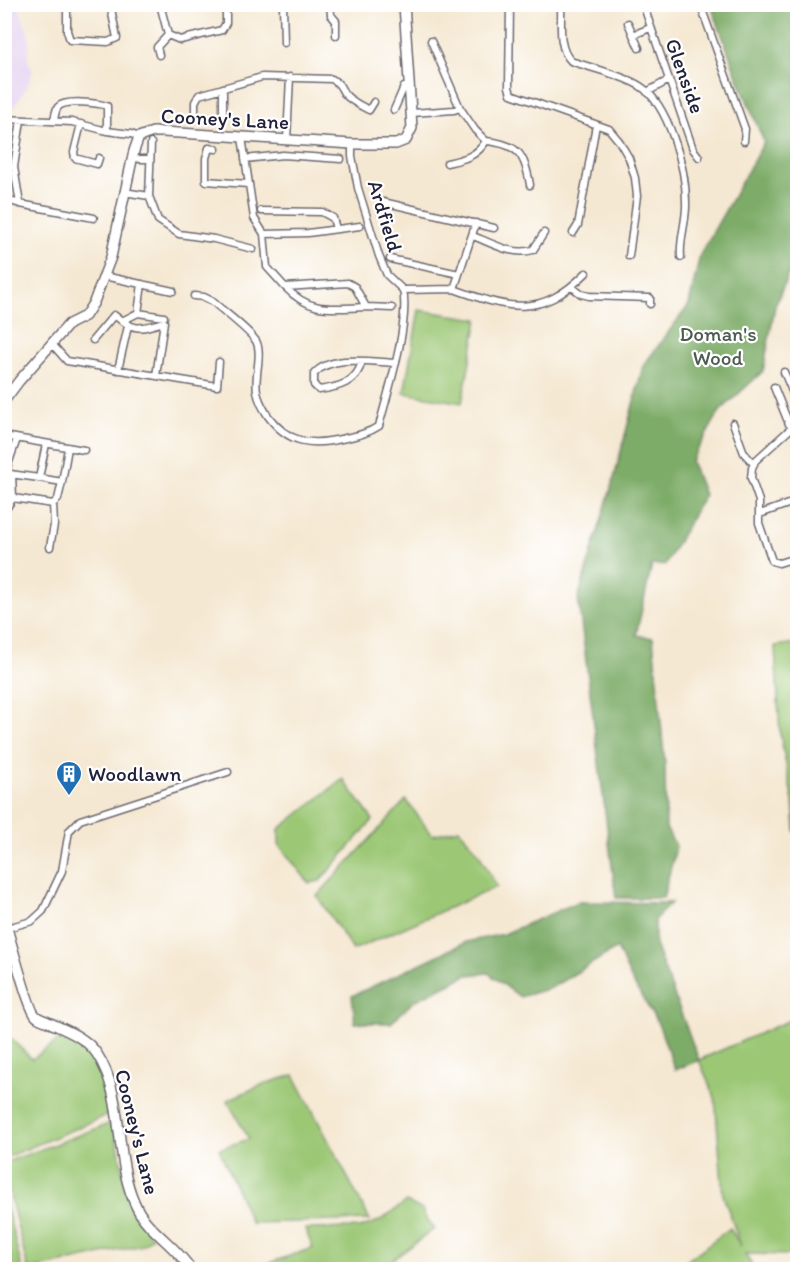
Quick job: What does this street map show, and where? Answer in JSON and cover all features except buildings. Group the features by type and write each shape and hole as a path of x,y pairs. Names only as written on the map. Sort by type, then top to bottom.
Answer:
{"street":[{"path":"67,4 67,31 70,40 108,42 117,38 110,4"},
{"path":"160,4 168,35"},
{"path":"168,35 180,40 222,30 226,23 226,4"},
{"path":"283,4 284,43"},
{"path":"330,4 331,15 336,21 336,35"},
{"name":"Cooney's Lane","path":"4,401 69,324 85,316 94,302 111,257 124,192 139,137 153,132 163,132 352,144 396,144 406,140 412,128 412,113 404,4"},
{"path":"510,4 509,87 511,94 609,129 620,141 628,156 635,178 637,196 629,256"},
{"path":"561,4 564,55 571,61 633,82 647,92 668,123 681,161 687,204 681,257"},
{"name":"Glenside","path":"643,4 693,149 699,157"},
{"name":"Glenside","path":"700,4 745,129 744,141"},
{"path":"628,23 639,48"},
{"path":"633,35 650,28"},
{"path":"159,55 158,47 168,35"},
{"path":"431,41 460,108 475,130 486,141 508,144 516,149 527,165 530,185"},
{"path":"195,113 195,102 199,95 262,77 332,79 340,84 344,93 351,99 369,110 374,102"},
{"path":"287,140 290,77"},
{"path":"647,92 669,80"},
{"path":"394,110 404,87 410,87"},
{"path":"223,88 223,113"},
{"path":"54,121 60,104 68,102 101,104 107,106 107,131"},
{"path":"412,113 460,108"},
{"path":"4,119 81,124 139,137"},
{"path":"20,204 14,167 21,120"},
{"path":"81,124 74,152 75,158 97,164 99,158"},
{"path":"573,233 578,225 596,125"},
{"path":"242,137 254,218 264,234 267,267 285,287 305,303 320,309 392,308"},
{"path":"447,163 468,158 480,151 486,141"},
{"path":"151,143 149,196 158,220 179,234 214,238 253,249"},
{"name":"Ardfield","path":"352,144 358,188 379,256 387,275 403,290"},
{"path":"216,149 209,148 206,158 207,181 248,184"},
{"path":"245,159 283,155 341,159"},
{"path":"139,159 150,159"},
{"path":"124,192 149,196"},
{"path":"4,200 94,218"},
{"path":"381,212 383,202 494,228"},
{"path":"261,211 322,212 333,218 336,229"},
{"path":"454,289 476,223"},
{"path":"264,234 308,233 360,226"},
{"path":"473,236 513,252 524,253 533,250 544,233"},
{"path":"390,259 459,274"},
{"path":"194,296 212,301 255,339 259,349 256,384 261,405 276,425 303,442 323,443 368,433 379,426 396,363 406,303 403,290 454,289 499,304 524,306 552,300 572,287 586,273"},
{"path":"104,276 173,291"},
{"path":"285,287 348,283 355,286 366,307"},
{"path":"118,370 125,324 138,313 142,284"},
{"path":"572,287 581,294 589,296 650,298 650,304"},
{"path":"138,313 165,318"},
{"path":"93,340 114,315 125,324 138,330 164,322 156,376"},
{"path":"52,344 67,361 216,386 219,362"},
{"path":"362,362 359,373 334,388 320,390 314,385 314,374 319,368 330,364 362,362 396,363"},
{"path":"784,372 798,405"},
{"path":"774,387 791,428 798,436"},
{"path":"798,422 754,464 751,478 759,501 759,523 772,561 779,563 798,557"},
{"path":"733,423 744,453 754,464"},
{"path":"4,436 84,450"},
{"path":"4,512 13,498 7,474 17,439"},
{"path":"39,478 46,444"},
{"path":"50,547 54,525 53,504 58,499 68,448"},
{"path":"7,474 62,482"},
{"path":"13,498 53,504"},
{"path":"760,514 788,504"},
{"path":"8,928 32,921 43,912 62,871 69,831 80,820 228,772"},
{"name":"Cooney's Lane","path":"4,917 29,1007 35,1016 83,1040 96,1053 113,1094 127,1180 137,1209 190,1269"}],"shaded area":[{"path":"5,5 18,5 29,37 28,61 33,71 27,87 11,111 5,111 5,20 13,15"}],"green space":[{"name":"Doman's Wood","path":"711,5 792,5 796,15 797,253 775,306 763,371 720,411 691,461 704,495 665,565 652,565 636,635 653,638 665,765 666,828 676,847 663,898 616,898 578,598 614,478 643,366 689,305 700,255 764,142"},
{"path":"419,310 478,319 462,403 404,393"},
{"path":"798,643 797,835 780,734 775,646"},
{"path":"343,779 373,820 320,881 309,883 279,845 279,829"},
{"path":"406,800 432,835 459,829 478,852 497,887 353,950 317,896"},
{"path":"578,902 671,903 655,919 655,945 699,1060 675,1070 658,1023 632,981 617,948 551,988 520,997 488,973 467,975 414,1001 391,1023 355,1023 352,996 466,942 504,934"},
{"path":"797,1017 797,1255 745,1254 754,1269 676,1269 730,1228 741,1246 723,1195 715,1098 699,1060"},
{"path":"4,1032 32,1059 64,1036 86,1047 101,1069 110,1114 5,1158"},
{"path":"294,1075 370,1220 251,1223 219,1149 249,1139 227,1100 264,1084"},
{"path":"114,1122 125,1184 137,1217 152,1237 142,1245 28,1269 5,1176 4,1163"},
{"path":"5,1199 22,1269 5,1269"},
{"path":"406,1202 421,1209 434,1229 377,1269 264,1269 263,1265 313,1248 305,1229 360,1228 379,1221"}],"place":[{"name":"Woodlawn","path":"69,797"}]}
